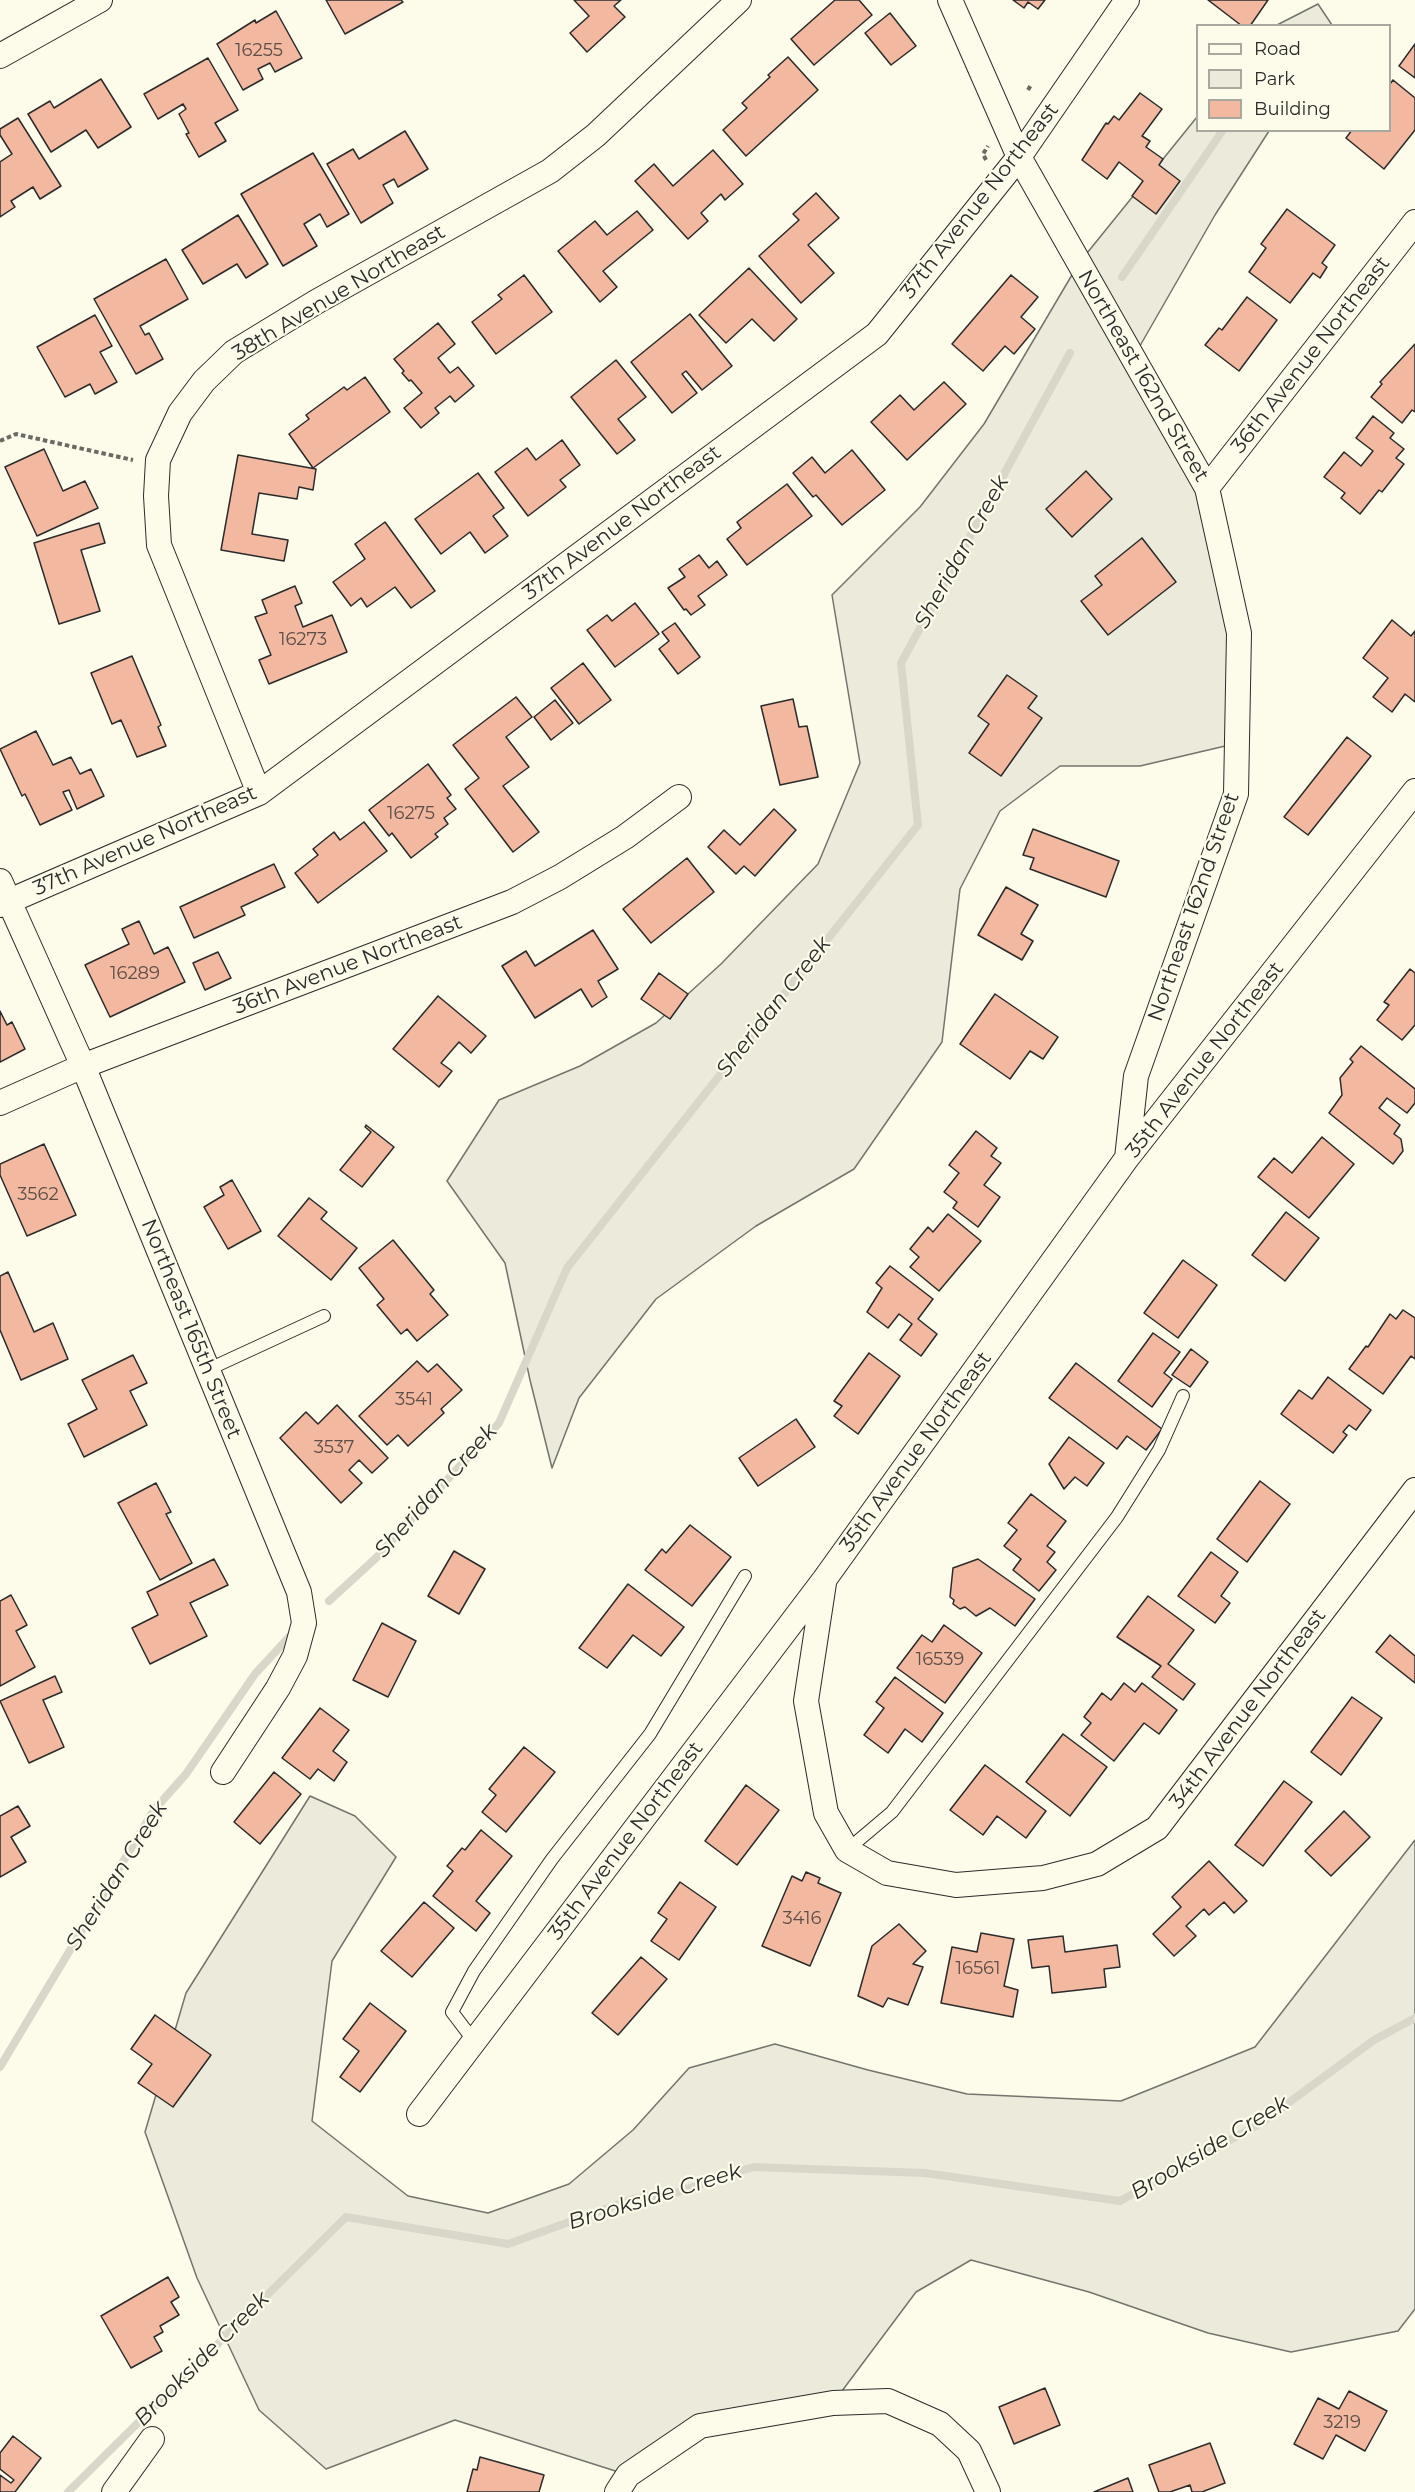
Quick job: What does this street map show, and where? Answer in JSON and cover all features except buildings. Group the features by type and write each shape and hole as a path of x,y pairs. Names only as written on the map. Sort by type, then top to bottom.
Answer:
{"street":[{"path":"0,56 100,0"},
{"name":"38th Avenue Northeast","path":"259,793 159,545 156,496 158,460 180,413 204,381 234,352 316,302 550,171 596,135 739,0"},
{"name":"Northeast 162nd Street","path":"950,0 1019,157 1207,488 1239,633 1236,795 1136,1076 1127,1158"},
{"name":"37th Avenue Northeast","path":"3,896 259,793 877,334 1019,157 1127,0"},
{"name":"36th Avenue Northeast","path":"1207,488 1415,222"},
{"name":"35th Avenue Northeast","path":"419,2114 824,1580 1127,1158 1415,791"},
{"name":"36th Avenue Northeast","path":"0,1103 83,1066 513,902 560,877 625,837 679,796"},
{"name":"Northeast 165th Street","path":"3,896 83,1066 299,1592 304,1623 295,1656 278,1688 223,1772"},
{"name":"34th Avenue Northeast","path":"847,1850 887,1873 956,1885 1043,1878 1097,1864 1157,1828 1415,1490"},
{"path":"824,1580 806,1701 826,1813 847,1850"},
{"path":"623,2484 700,2426 833,2403 888,2401 940,2424 969,2451 988,2492"},
{"path":"114,2492 152,2439"}],"lane":[{"path":"207,1370 324,1316"},
{"path":"847,1850 892,1812 1117,1517 1159,1450 1183,1396"},
{"path":"474,2041 452,2012 474,1971 552,1859 650,1734 745,1576"}],"path":[{"path":"1028,90 1031,85"},
{"path":"989,165 982,154 991,141"},
{"path":"0,441 16,434 158,466"}],"green space":[{"path":"1318,4 1331,24 1279,24"},
{"path":"1196,118 1196,132 1268,132 1215,215 1133,358 1207,488 1239,633 1238,743 1140,766 1060,766 1000,811 960,889 942,1042 854,1169 756,1226 656,1299 579,1398 552,1468 505,1263 447,1181 499,1100 580,1066 656,1023 721,964 818,864 860,763 832,595 920,507 984,424 1079,263"},
{"path":"310,1796 355,1816 396,1857 332,1961 312,2121 408,2196 488,2213 569,2184 633,2130 689,2068 775,2044 967,2094 1121,2101 1255,2047 1415,1840 1415,2309 1398,2331 1291,2352 1208,2333 1089,2292 971,2260 916,2292 833,2403 700,2426 628,2475 455,2420 326,2469 259,2410 197,2278 145,2132 186,1993"}],"waterway":[{"name":"Sheridan Creek","path":"1122,277 1222,132"},
{"name":"Sheridan Creek","path":"329,1601 376,1558 499,1423 567,1268 918,825 901,663 1070,353"},
{"name":"Sheridan Creek","path":"0,2067 154,1810 186,1774 255,1674 290,1636"},
{"name":"Brookside Creek","path":"68,2492 346,2217 508,2244 633,2199 675,2193 753,2167 925,2173 1120,2201 1261,2123 1374,2040 1415,2018"}]}
